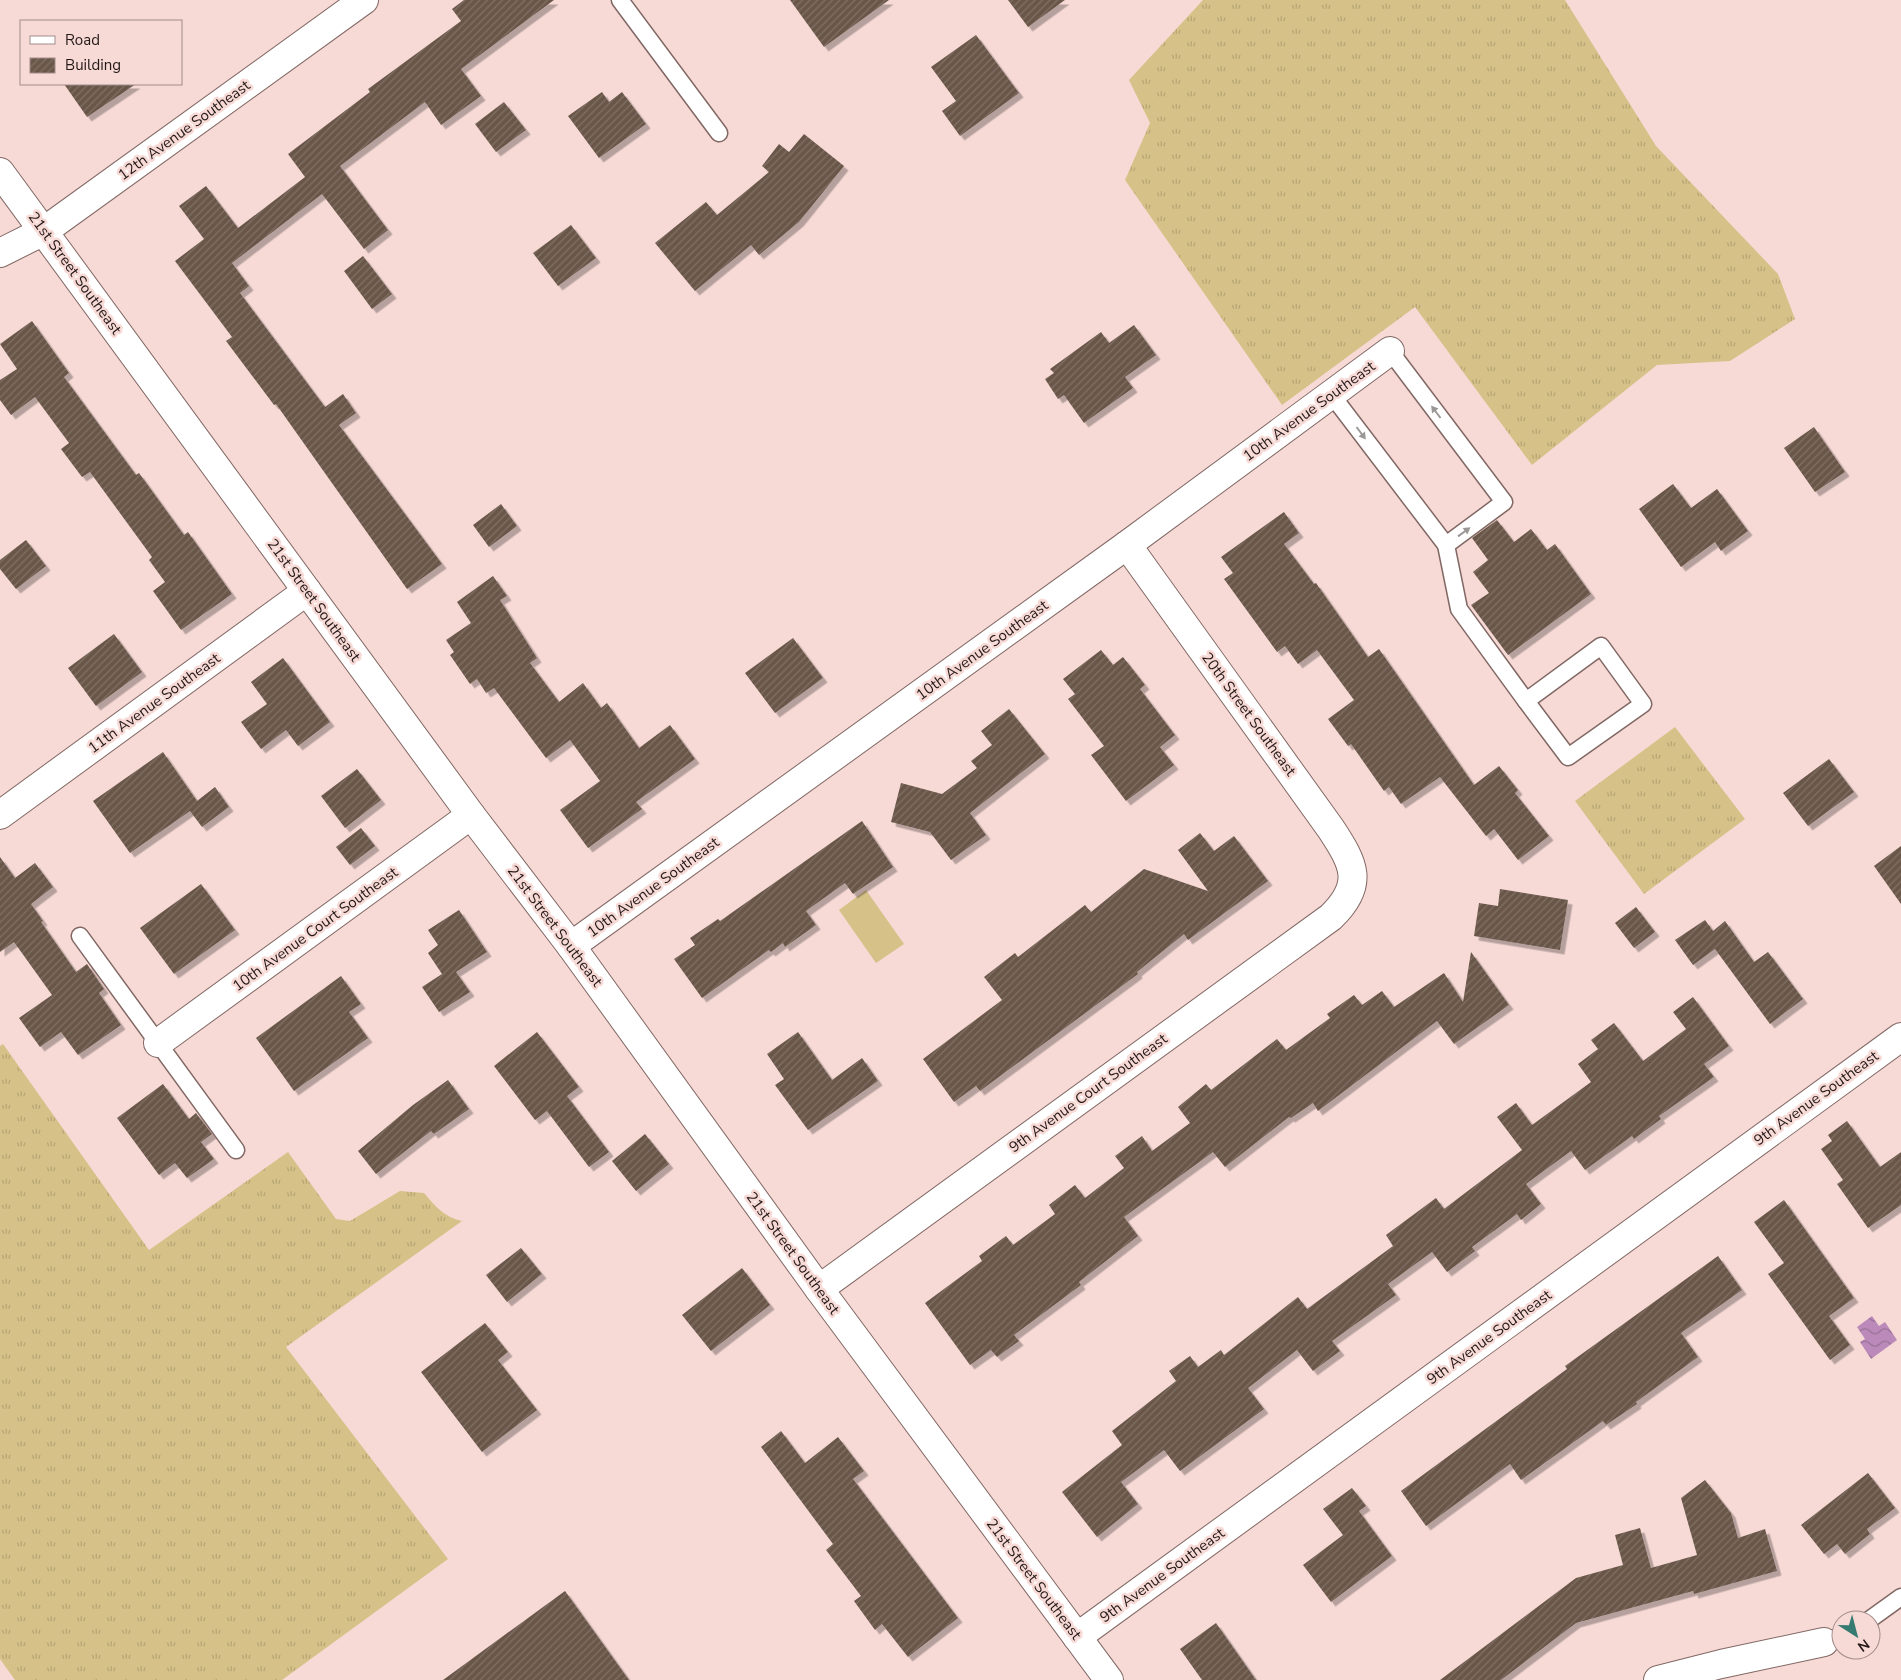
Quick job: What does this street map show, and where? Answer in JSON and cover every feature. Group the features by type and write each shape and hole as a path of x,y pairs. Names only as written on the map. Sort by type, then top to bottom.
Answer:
{"street":[{"name":"12th Avenue Southeast","path":"0,253 44,231 364,0"},
{"name":"21st Street Southeast","path":"0,172 307,592 571,946 819,1289 1109,1680"},
{"name":"10th Avenue Southeast","path":"571,946 1127,546 1390,351"},
{"name":"20th Street Southeast","path":"1127,546 1331,829 1349,859 1354,873 1352,891"},
{"name":"11th Avenue Southeast","path":"0,815 307,592"},
{"name":"10th Avenue Court Southeast","path":"158,1043 472,815"},
{"name":"9th Avenue Court Southeast","path":"819,1289 1331,917 1344,904 1352,891"},
{"name":"9th Avenue Southeast","path":"1077,1637 1901,1037"},
{"path":"1658,1680 1831,1639"}],"lane":[{"path":"620,0 719,133"},
{"path":"1390,351 1504,502 1446,544"},
{"path":"1331,394 1446,544 1459,609 1526,701 1568,757 1643,704 1602,646 1526,701"},
{"path":"80,936 236,1150"},
{"path":"1881,1611 1901,1597"}],"green space":[{"path":"1203,0 1565,0 1656,146 1778,274 1795,319 1730,361 1657,365 1532,465 1415,307 1282,405 1125,180 1150,123 1129,80"},
{"path":"1675,727 1745,819 1644,894 1575,801"},
{"path":"866,890 904,944 876,963 839,910"},
{"path":"3,1044 149,1250 288,1152 336,1219 350,1221 400,1191 424,1193 445,1214 462,1221 286,1347 448,1559 282,1680 15,1680 0,1659 0,1046"}],"water":[{"path":"1872,1316 1879,1326 1885,1322 1897,1340 1871,1359 1860,1342 1865,1339 1857,1327"}],"building":[{"path":"464,0 554,0 461,69 481,96 441,125 425,102 340,166 388,230 364,249 322,194 232,263 249,286 240,293 325,407 343,394 356,413 339,425 442,564 407,589 276,404 274,405 226,341 232,337 175,261 204,239 179,206 206,186 238,228 305,177 288,154 370,92 368,89 461,21 452,9"},
{"path":"790,0 889,0 824,47"},
{"path":"1008,0 1065,0 1028,27"},
{"path":"976,35 1019,93 960,136 942,111 956,101 931,67"},
{"path":"65,85 135,85 87,117"},
{"path":"602,92 609,102 622,92 646,124 599,158 568,116"},
{"path":"504,102 526,130 496,152 475,124"},
{"path":"804,134 844,166 799,222 759,255 751,245 695,291 655,243 706,202 717,215 769,172 762,166 779,144 789,152"},
{"path":"571,225 596,258 558,286 533,253"},
{"path":"363,256 392,294 372,309 344,271"},
{"path":"32,321 69,373 64,377 136,475 139,473 184,535 188,532 232,594 181,630 153,591 165,582 149,560 152,557 90,472 82,477 61,449 69,443 35,397 11,415 0,400 0,380 17,369 0,344"},
{"path":"1134,325 1156,355 1125,377 1133,388 1084,423 1064,395 1058,399 1045,379 1054,373 1050,369 1101,332 1109,343"},
{"path":"1814,427 1845,472 1815,492 1784,448"},
{"path":"1673,484 1691,508 1717,489 1748,531 1721,551 1715,542 1681,567 1639,509"},
{"path":"501,504 517,526 489,547 473,525"},
{"path":"1284,512 1299,533 1284,544 1314,584 1316,583 1368,657 1379,649 1474,785 1499,766 1518,790 1515,793 1549,836 1518,860 1494,829 1486,836 1440,777 1401,804 1389,787 1384,791 1351,744 1348,746 1328,719 1354,700 1317,650 1298,664 1285,646 1277,652 1224,579 1233,573 1221,557"},
{"path":"1497,520 1514,542 1531,529 1547,550 1555,544 1591,594 1508,655 1471,605 1489,593 1473,572 1488,560 1472,538"},
{"path":"26,540 46,566 16,589 0,569 0,560"},
{"path":"493,576 507,596 500,600 537,658 530,663 559,702 583,683 601,708 607,703 639,748 670,725 695,759 636,802 642,809 588,848 560,810 600,781 570,740 546,758 494,688 486,693 477,679 470,684 450,655 454,652 446,640 471,623 457,602"},
{"path":"114,634 142,672 96,706 68,668"},
{"path":"793,638 823,678 775,713 745,673"},
{"path":"1101,650 1113,665 1123,657 1145,685 1140,689 1175,735 1160,747 1174,765 1126,801 1091,755 1104,746 1068,699 1075,694 1063,679"},
{"path":"283,658 330,722 298,746 286,730 261,749 241,722 267,704 251,682"},
{"path":"1009,709 1045,754 970,813 986,835 951,860 930,832 891,822 901,783 942,794 977,768 971,761 992,745 981,731"},
{"path":"163,752 197,801 215,787 229,807 202,827 190,811 130,853 93,801"},
{"path":"1829,759 1854,792 1808,826 1783,793"},
{"path":"357,769 381,800 345,828 321,796"},
{"path":"862,821 893,867 853,894 845,883 806,911 816,925 785,947 783,943 771,952 769,950 702,998 674,959 695,945 690,938 718,919 720,921"},
{"path":"361,828 375,846 350,865 336,847"},
{"path":"1200,833 1214,851 1234,836 1268,881 1188,940 1184,934 1137,972 1138,974 980,1091 976,1086 954,1102 923,1059 1002,1000 984,977 1015,953 1018,957 1085,905 1091,912 1144,869 1208,891 1178,850"},
{"path":"1901,846 1901,904 1874,866"},
{"path":"0,857 15,878 35,863 53,887 31,904 43,921 41,922 76,972 87,964 104,989 99,993 121,1025 78,1055 61,1032 40,1047 19,1018 52,995 14,942 0,952"},
{"path":"201,884 235,930 174,974 140,928"},
{"path":"1500,889 1568,900 1560,950 1474,936 1479,903 1498,906"},
{"path":"1636,907 1655,932 1634,948 1615,923"},
{"path":"459,910 487,952 456,972 470,992 439,1012 422,987 442,974 428,953 438,945 428,930"},
{"path":"1705,920 1713,931 1725,921 1754,962 1768,952 1803,999 1770,1024 1715,949 1693,965 1675,940"},
{"path":"1471,952 1509,1005 1454,1044 1437,1021 1318,1111 1313,1103 1291,1118 1289,1117 1225,1167 1213,1152 1124,1217 1138,1236 1079,1282 1081,1285 1014,1335 1019,1341 997,1357 991,1350 970,1365 925,1303 982,1261 979,1256 1006,1236 1013,1245 1055,1214 1049,1205 1075,1185 1085,1198 1124,1168 1115,1156 1142,1136 1152,1151 1190,1123 1178,1107 1206,1084 1211,1090 1277,1039 1286,1050 1330,1018 1327,1014 1354,995 1362,1005 1382,991 1394,1007 1444,973 1463,1002"},
{"path":"341,976 361,1004 349,1012 368,1038 294,1091 256,1038"},
{"path":"1693,997 1729,1046 1704,1064 1714,1077 1659,1116 1661,1119 1634,1139 1632,1136 1585,1170 1571,1151 1526,1184 1541,1204 1521,1220 1517,1214 1472,1247 1475,1251 1447,1272 1432,1252 1388,1284 1396,1295 1332,1341 1340,1351 1313,1371 1297,1350 1248,1388 1264,1409 1180,1471 1164,1450 1121,1482 1138,1504 1097,1537 1062,1492 1122,1445 1112,1431 1176,1381 1169,1371 1190,1356 1198,1367 1221,1350 1224,1355 1298,1297 1307,1309 1393,1246 1386,1235 1436,1198 1444,1209 1522,1150 1497,1117 1516,1103 1532,1125 1591,1082 1578,1064 1598,1049 1591,1040 1614,1023 1643,1061 1686,1029 1673,1012"},
{"path":"537,1032 579,1087 567,1096 609,1152 589,1167 547,1111 535,1120 494,1066"},
{"path":"798,1032 832,1080 862,1058 878,1081 808,1130 775,1085 784,1079 767,1054"},
{"path":"448,1080 469,1109 434,1134 431,1131 376,1174 358,1151 413,1105"},
{"path":"163,1084 189,1119 196,1113 212,1134 201,1142 214,1159 187,1178 175,1163 159,1175 117,1118"},
{"path":"1847,1121 1880,1167 1901,1152 1901,1205 1868,1228 1837,1184 1843,1180 1821,1149 1832,1141 1828,1135"},
{"path":"645,1134 669,1164 636,1191 612,1161"},
{"path":"1784,1200 1854,1298 1829,1316 1850,1345 1830,1360 1768,1274 1784,1263 1754,1222"},
{"path":"521,1248 542,1274 507,1302 486,1275"},
{"path":"1718,1256 1742,1290 1681,1333 1698,1357 1636,1402 1637,1404 1606,1425 1603,1421 1521,1480 1510,1464 1426,1526 1401,1491 1567,1369 1565,1366"},
{"path":"742,1268 770,1305 711,1351 682,1315"},
{"path":"485,1323 508,1352 498,1360 537,1410 482,1452 421,1372"},
{"path":"781,1431 805,1463 838,1437 864,1471 853,1479 958,1618 908,1657 882,1624 875,1630 854,1601 861,1596 826,1550 833,1544 761,1447"},
{"path":"1868,1473 1895,1508 1867,1529 1870,1534 1845,1554 1837,1544 1824,1554 1801,1525"},
{"path":"1705,1480 1731,1513 1738,1538 1765,1529 1777,1571 1694,1594 1693,1591 1576,1623 1501,1680 1440,1680 1576,1578 1623,1565 1615,1535 1640,1528 1651,1568 1697,1555 1681,1498"},
{"path":"1352,1488 1366,1506 1359,1511 1392,1556 1331,1602 1303,1565 1343,1535 1323,1509"},
{"path":"565,1591 629,1680 443,1680"},
{"path":"1216,1623 1256,1680 1202,1680 1180,1649"}]}
